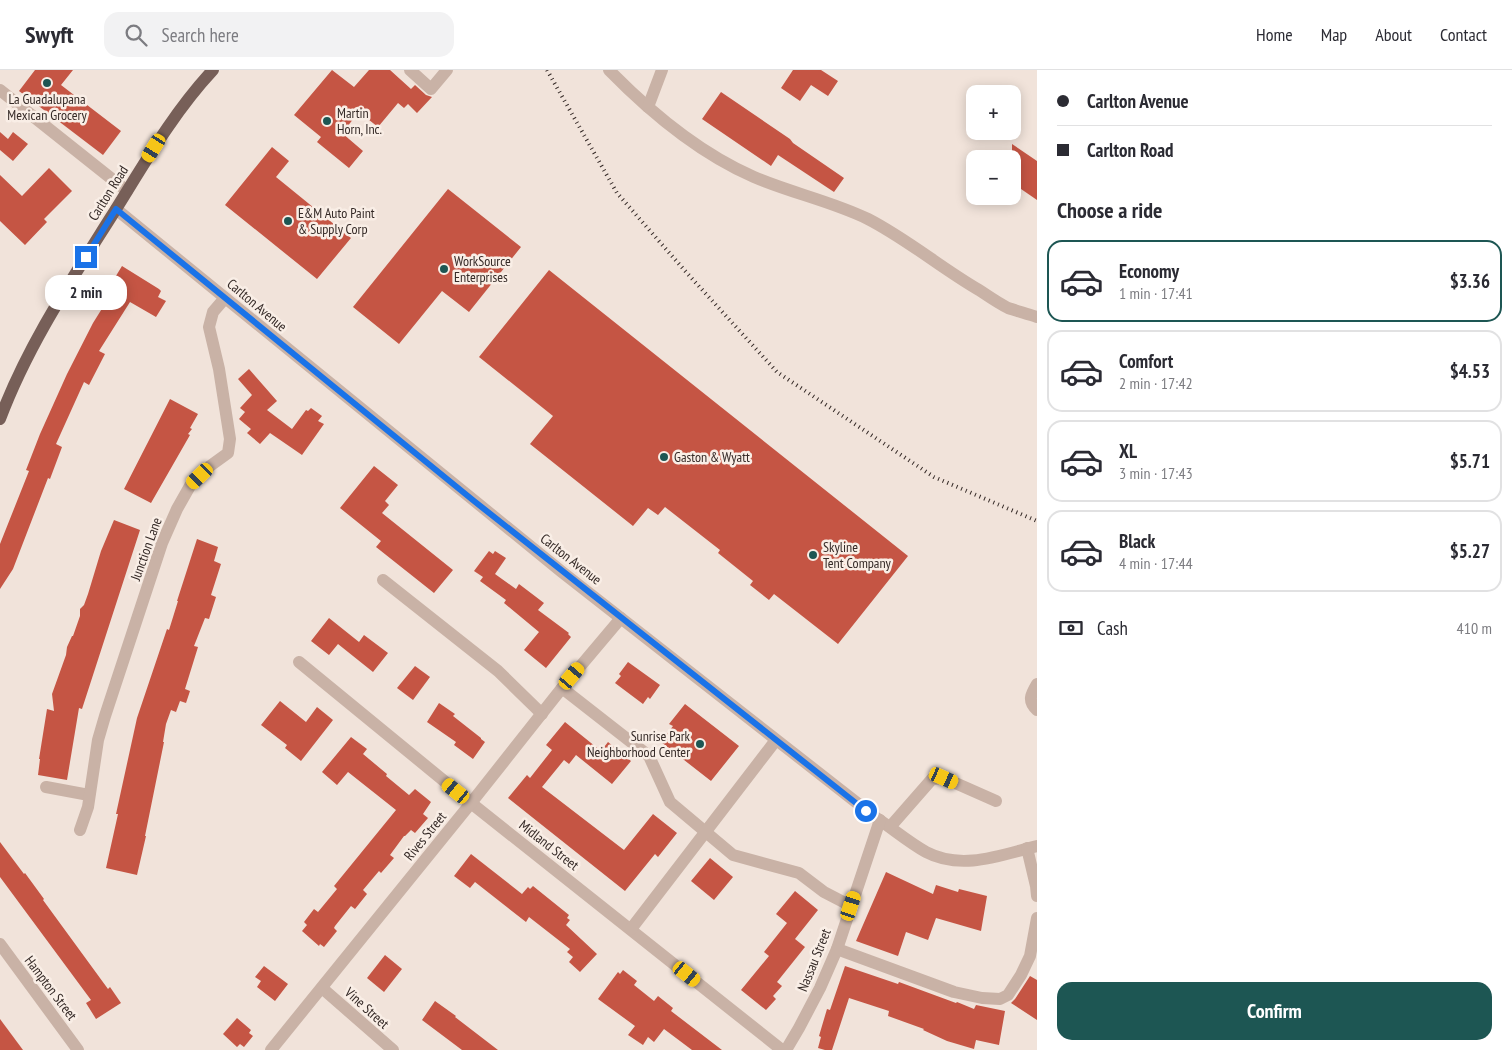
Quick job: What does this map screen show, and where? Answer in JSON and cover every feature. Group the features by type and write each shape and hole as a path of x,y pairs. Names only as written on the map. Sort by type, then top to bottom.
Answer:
{"main road":[{"name":"Carlton Road","path":"0,420 20,372 39,335 172,120 194,89 212,70"}],"street":[{"path":"410,70 431,89 447,70"},
{"path":"609,70 648,107 688,140 720,160 754,177 832,204 867,219 1007,307 1037,316"},
{"path":"648,107 662,70"},
{"path":"0,90 128,191"},
{"name":"Carlton Avenue","path":"116,209 416,454 621,618 885,824 925,852 942,858 979,861 1032,847"},
{"name":"Junction Lane","path":"80,830 88,807 98,740 162,543 177,509 190,486 210,466 228,453 230,439 219,368 209,327 213,312 226,298"},
{"path":"383,580 498,671 542,714"},
{"name":"Rives Street","path":"271,1050 472,803 562,688 621,618"},
{"name":"Midland Street","path":"299,662 472,803 782,1050"},
{"path":"1037,684 1031,694 1031,701 1032,706 1037,710"},
{"path":"562,688 649,756 670,802 733,855 799,873 824,892 851,906"},
{"path":"631,929 776,740"},
{"path":"885,824 932,779 944,778 996,801"},
{"path":"46,787 90,795"},
{"name":"Nassau Street","path":"786,1050 800,1028 820,988 885,824"},
{"path":"1032,847 1037,896"},
{"path":"837,949 954,992 982,998 1000,999 1008,995 1021,976 1030,956 1037,918"},
{"name":"Hampton Street","path":"0,944 78,1050"},
{"name":"Vine Street","path":"322,988 392,1050"}],"building":[{"path":"35,70 73,70 61,85 121,131 103,155 19,91"},
{"name":"Martin Horn, Inc.","path":"332,70 354,87 369,70 390,70 411,89 415,85 426,95 432,97 417,113 408,104 404,108 398,103 378,127 359,112 342,133 363,151 349,168 317,142 321,137 294,115"},
{"path":"793,70 821,70 838,81 828,96 811,85 800,101 781,88"},
{"path":"721,92 844,178 834,192 778,155 771,166 702,119"},
{"path":"0,132 8,139 13,132 28,144 13,161 0,150"},
{"path":"1012,144 1021,150 1012,150"},
{"name":"E&M Auto Paint & Supply Corp","path":"272,147 289,161 276,177 351,238 317,279 225,205"},
{"path":"1021,150 1037,161 1037,200 1021,189"},
{"path":"49,168 72,191 44,219 47,222 25,245 0,221 0,175 22,196"},
{"name":"WorkSource Enterprises","path":"448,189 521,247 469,312 442,291 399,344 353,307"},
{"path":"122,266 159,289 161,291 158,297 166,301 156,317 130,302 99,351 105,354 89,385 84,382 56,444 62,447 50,479 48,478 13,569 0,589 0,544 29,471 26,470 67,374 93,323 113,291 108,289"},
{"path":"549,270 908,556 838,644 774,594 769,600 750,585 753,581 718,553 720,550 665,507 658,515 648,508 633,526 530,444 553,416 479,357"},
{"path":"249,369 277,401 267,410 292,429 306,410 308,411 311,408 322,416 318,421 324,424 302,455 270,433 260,444 247,433 251,429 239,419 245,412 240,408 252,395 238,379"},
{"path":"170,399 198,414 190,428 192,429 188,434 190,435 151,503 124,489"},
{"path":"374,466 398,485 385,501 389,505 382,513 453,570 434,593 376,547 381,541 340,508"},
{"path":"114,520 140,530 82,709 79,708 67,780 38,775 47,709 54,711 52,694 67,647 80,616 80,609 84,605 101,551"},
{"path":"197,539 218,547 214,561 221,564 211,595 216,597 209,619 205,618 194,646 198,647 185,689 190,691 186,703 180,701 176,712 171,710 166,724 137,875 106,868 137,718 167,629 169,630"},
{"path":"489,551 493,554 495,551 506,558 495,574 516,589 519,584 544,603 538,610 569,633 571,637 546,668 524,650 539,632 504,603 506,600 480,581 483,577 474,571"},
{"path":"329,618 359,642 364,635 388,653 373,672 338,644 329,655 311,641"},
{"path":"628,662 660,685 650,699 648,697 643,704 615,683"},
{"path":"415,666 430,677 413,700 397,688"},
{"path":"280,701 306,722 317,707 333,720 301,761 285,748 287,745 261,725"},
{"path":"439,703 455,714 453,716 485,742 473,759 454,745 456,742 427,722"},
{"name":"Sunrise Park Neighborhood Center","path":"685,704 739,746 711,781 661,742 673,726 669,724"},
{"path":"565,722 601,751 608,742 631,761 612,784 576,755 569,764 564,760 542,787 624,850 653,814 677,833 658,857 655,854 625,891 508,798 527,775 530,778 552,750 546,745"},
{"path":"351,737 367,749 363,754 409,795 415,789 431,802 423,814 428,818 415,833 411,830 404,836 390,855 394,858 381,873 379,871 363,890 367,894 355,909 351,906 335,926 334,928 337,931 324,947 320,944 319,946 302,931 307,925 304,922 314,909 318,912 337,889 334,886 396,810 348,772 337,785 322,772"},
{"path":"0,842 25,873 108,989 110,987 121,1003 96,1019 86,1003 91,1000 0,877"},
{"path":"471,854 522,894 528,887 530,889 533,886 569,915 567,918 570,920 566,925 597,954 580,972 569,962 573,957 567,952 570,949 529,917 526,922 475,882 470,888 454,876"},
{"path":"710,858 733,877 714,900 691,881"},
{"path":"886,872 933,894 936,885 958,892 959,889 987,896 981,931 936,918 928,940 906,932 898,956 856,941"},
{"path":"795,891 818,910 795,939 805,947 777,982 782,986 773,996 776,999 766,1010 741,990 769,956 764,952 787,923 776,914"},
{"path":"385,955 402,969 384,992 367,978"},
{"path":"264,966 288,984 275,1001 257,987 261,981 255,977"},
{"path":"845,966 898,984 899,982 974,1009 976,1005 1005,1011 999,1045 976,1040 974,1049 947,1041 924,1029 888,1016 889,1011 849,998 832,1050 818,1048 821,1037 819,1036 827,1009 830,1010"},
{"path":"623,970 637,981 634,985 654,1001 658,996 673,1008 671,1011 722,1050 692,1050 664,1029 654,1042 648,1037 643,1045 628,1035 635,1026 598,999 618,972 620,974"},
{"path":"1030,976 1037,980 1037,1020 1011,1003"},
{"path":"435,1001 498,1050 462,1050 422,1020"},
{"path":"237,1018 251,1030 249,1033 253,1036 244,1047 240,1044 237,1047 223,1034"},
{"path":"0,1019 23,1050 0,1050"}],"railway":[{"path":"547,70 617,193 777,372 934,477 1037,521"}],"place":[{"name":"La Guadalupana Mexican Grocery","path":"47,83"},
{"name":"Martin Horn, Inc.","path":"327,121"},
{"name":"E&M Auto Paint & Supply Corp","path":"288,221"},
{"name":"WorkSource Enterprises","path":"444,269"},
{"name":"Gaston & Wyatt","path":"664,457"},
{"name":"Skyline Tent Company","path":"813,555"},
{"name":"Sunrise Park Neighborhood Center","path":"700,744"}],"route":[{"path":"86,257 116,209 562,572 693,673 866,811"}]}
